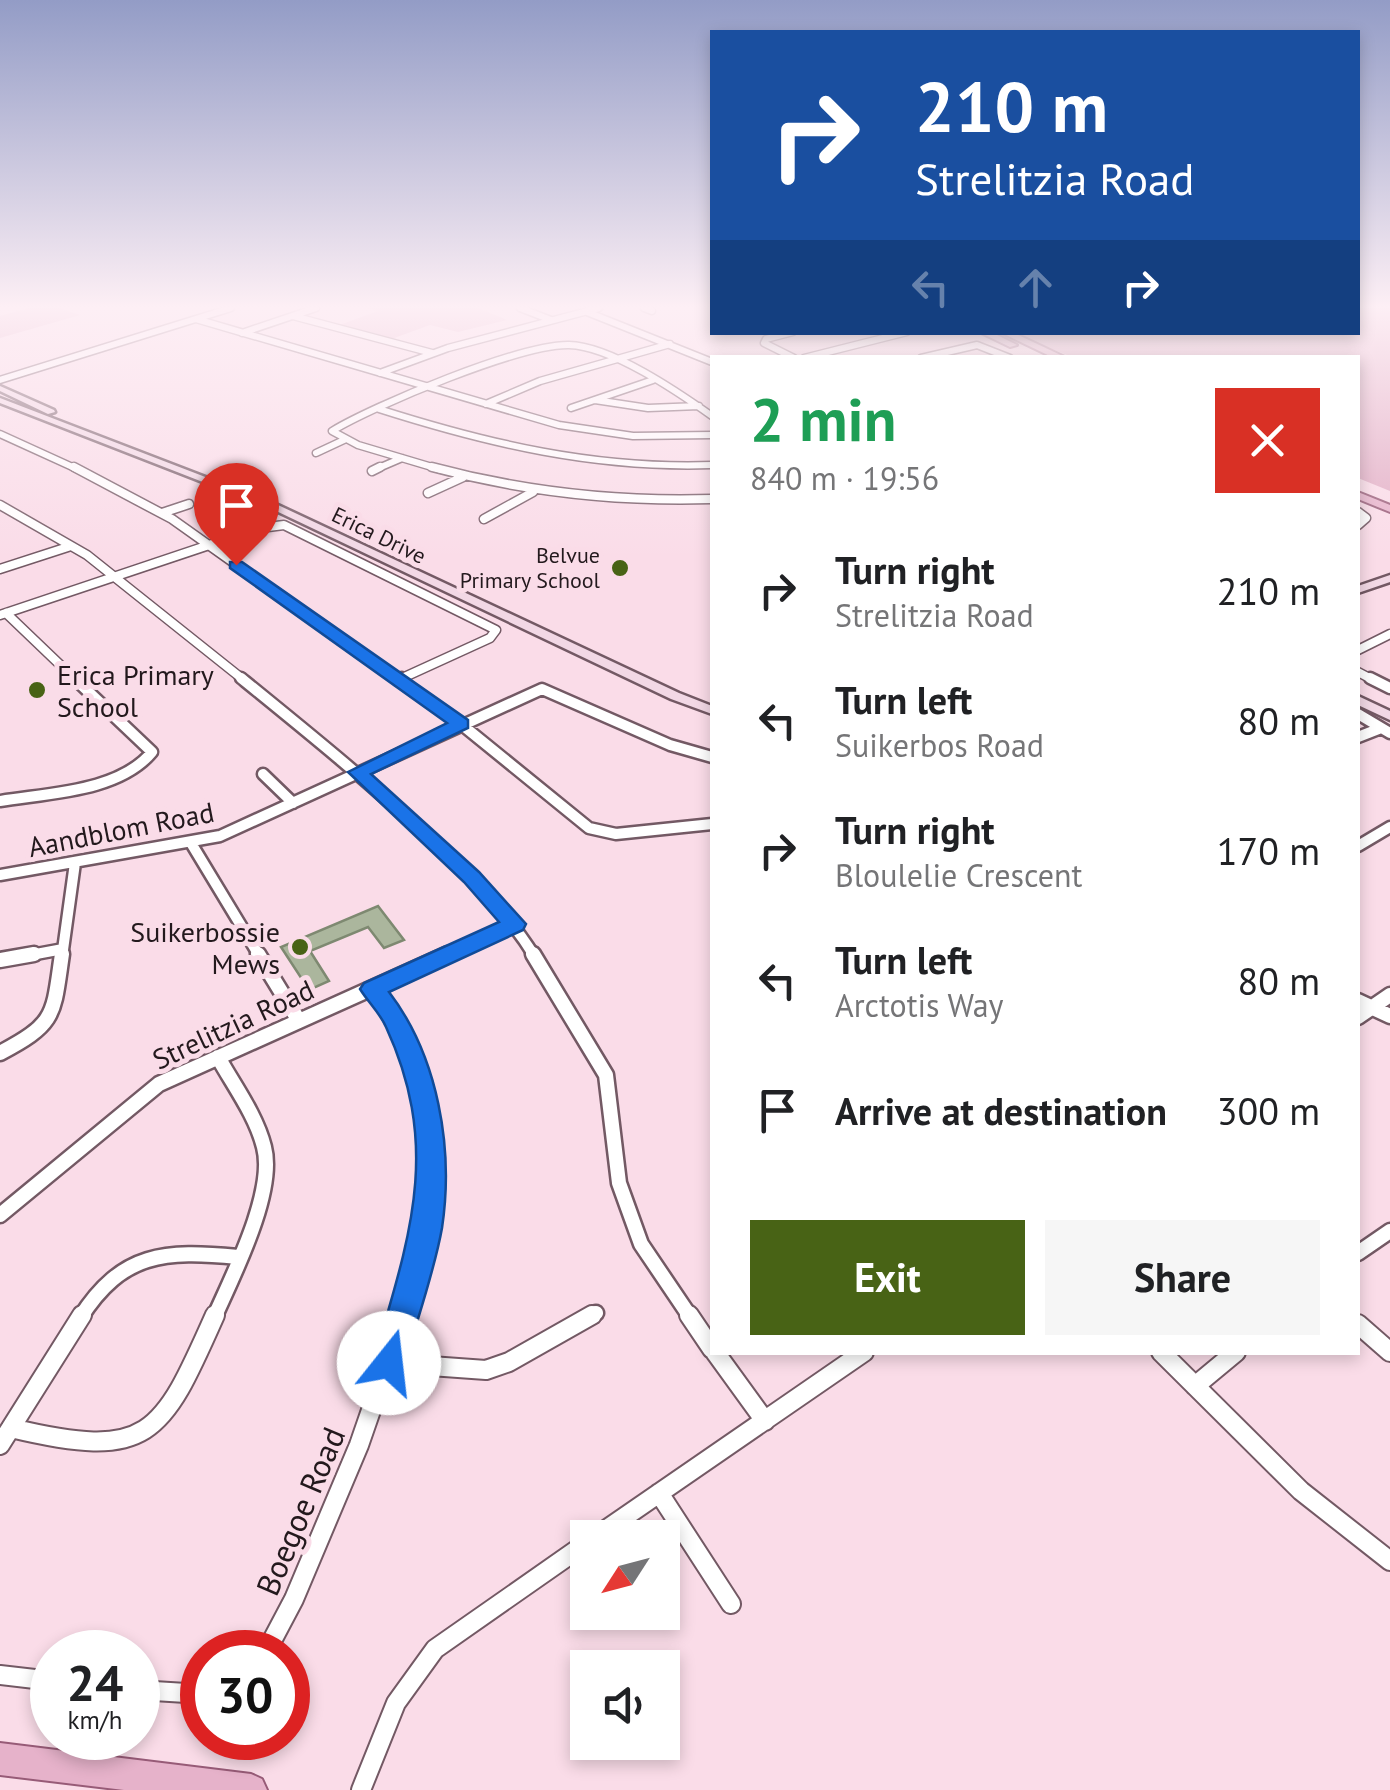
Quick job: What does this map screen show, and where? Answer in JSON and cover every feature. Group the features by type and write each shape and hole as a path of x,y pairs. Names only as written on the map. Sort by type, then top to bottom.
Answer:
{"main road":[{"name":"Erica Drive","path":"9,392 35,402 80,430"},
{"name":"Erica Drive","path":"0,400 258,500 710,709"},
{"path":"1360,483 1390,496"},
{"path":"1360,496 1390,509"},
{"path":"1360,578 1390,566"},
{"path":"1360,589 1390,578"},
{"path":"1360,702 1387,726"},
{"path":"0,1759 251,1790"}],"street":[{"path":"421,392 332,431 346,440 463,477 534,492 627,500 710,499"},
{"path":"442,392 592,432 710,435"},
{"path":"486,404 513,392"},
{"path":"571,408 620,392"},
{"path":"673,392 710,414"},
{"path":"595,400 648,408 699,406"},
{"path":"379,409 495,446 561,460 636,467 710,466"},
{"path":"0,434 162,514 461,724 599,832 710,824"},
{"path":"0,444 14,440"},
{"path":"316,453 346,440"},
{"path":"372,472 402,458"},
{"path":"428,493 463,477"},
{"path":"108,485 124,478"},
{"path":"484,519 534,492"},
{"path":"0,504 116,576 358,772 472,877 515,924 606,1075 619,1183 641,1244 710,1345"},
{"path":"162,514 189,504"},
{"path":"0,801 95,782 143,764 152,752 3,614 260,528 284,525 496,630 490,638 398,680"},
{"path":"0,569 72,546"},
{"path":"1360,649 1390,634"},
{"path":"1360,673 1390,688"},
{"name":"Aandblom Road","path":"0,875 191,843 240,828 529,692 542,690 670,745 710,756"},
{"path":"1360,715 1387,726"},
{"path":"1360,737 1387,726"},
{"path":"263,774 293,803"},
{"path":"1360,845 1390,827"},
{"path":"191,843 299,1021"},
{"path":"0,1053 47,1024 54,1010 75,862"},
{"name":"Strelitzia Road","path":"0,1214 159,1084 515,924"},
{"path":"0,960 63,949"},
{"name":"Boegoe Road","path":"276,1630 357,1454 389,1363 427,1228 431,1168 428,1114 396,1020 373,989"},
{"path":"1360,1016 1390,995"},
{"path":"1360,1001 1390,1016"},
{"path":"11,1428 81,1444 122,1443 164,1416 179,1396 255,1217 266,1159 256,1128 218,1058"},
{"path":"1360,1253 1390,1231"},
{"path":"0,1445 98,1290 117,1272 139,1260 170,1251 238,1256"},
{"path":"389,1363 486,1370 509,1362 596,1313"},
{"path":"1360,1326 1390,1352"},
{"path":"717,1355 765,1421"},
{"path":"620,1520 860,1355"},
{"path":"1164,1355 1301,1491 1390,1562"},
{"path":"1195,1386 1232,1355"},
{"path":"660,1493 731,1604"},
{"path":"360,1790 396,1703 435,1650 570,1554"},
{"path":"0,1675 30,1678"}],"shaded area":[{"path":"1360,392 1390,392 1390,491 1360,479"}],"building":[{"name":"Suikerbossie Mews","path":"378,906 404,940 384,948 368,927 310,951 329,981 309,990 281,947"}],"place":[{"name":"Belvue Primary School","path":"620,568"},
{"name":"Erica Primary School","path":"37,690"},
{"name":"Suikerbossie Mews","path":"300,947"}],"route":[{"path":"236,565 461,724 358,772 472,877 515,924 373,989 396,1020 417,1074 428,1114 431,1168 427,1228 389,1363"}]}
